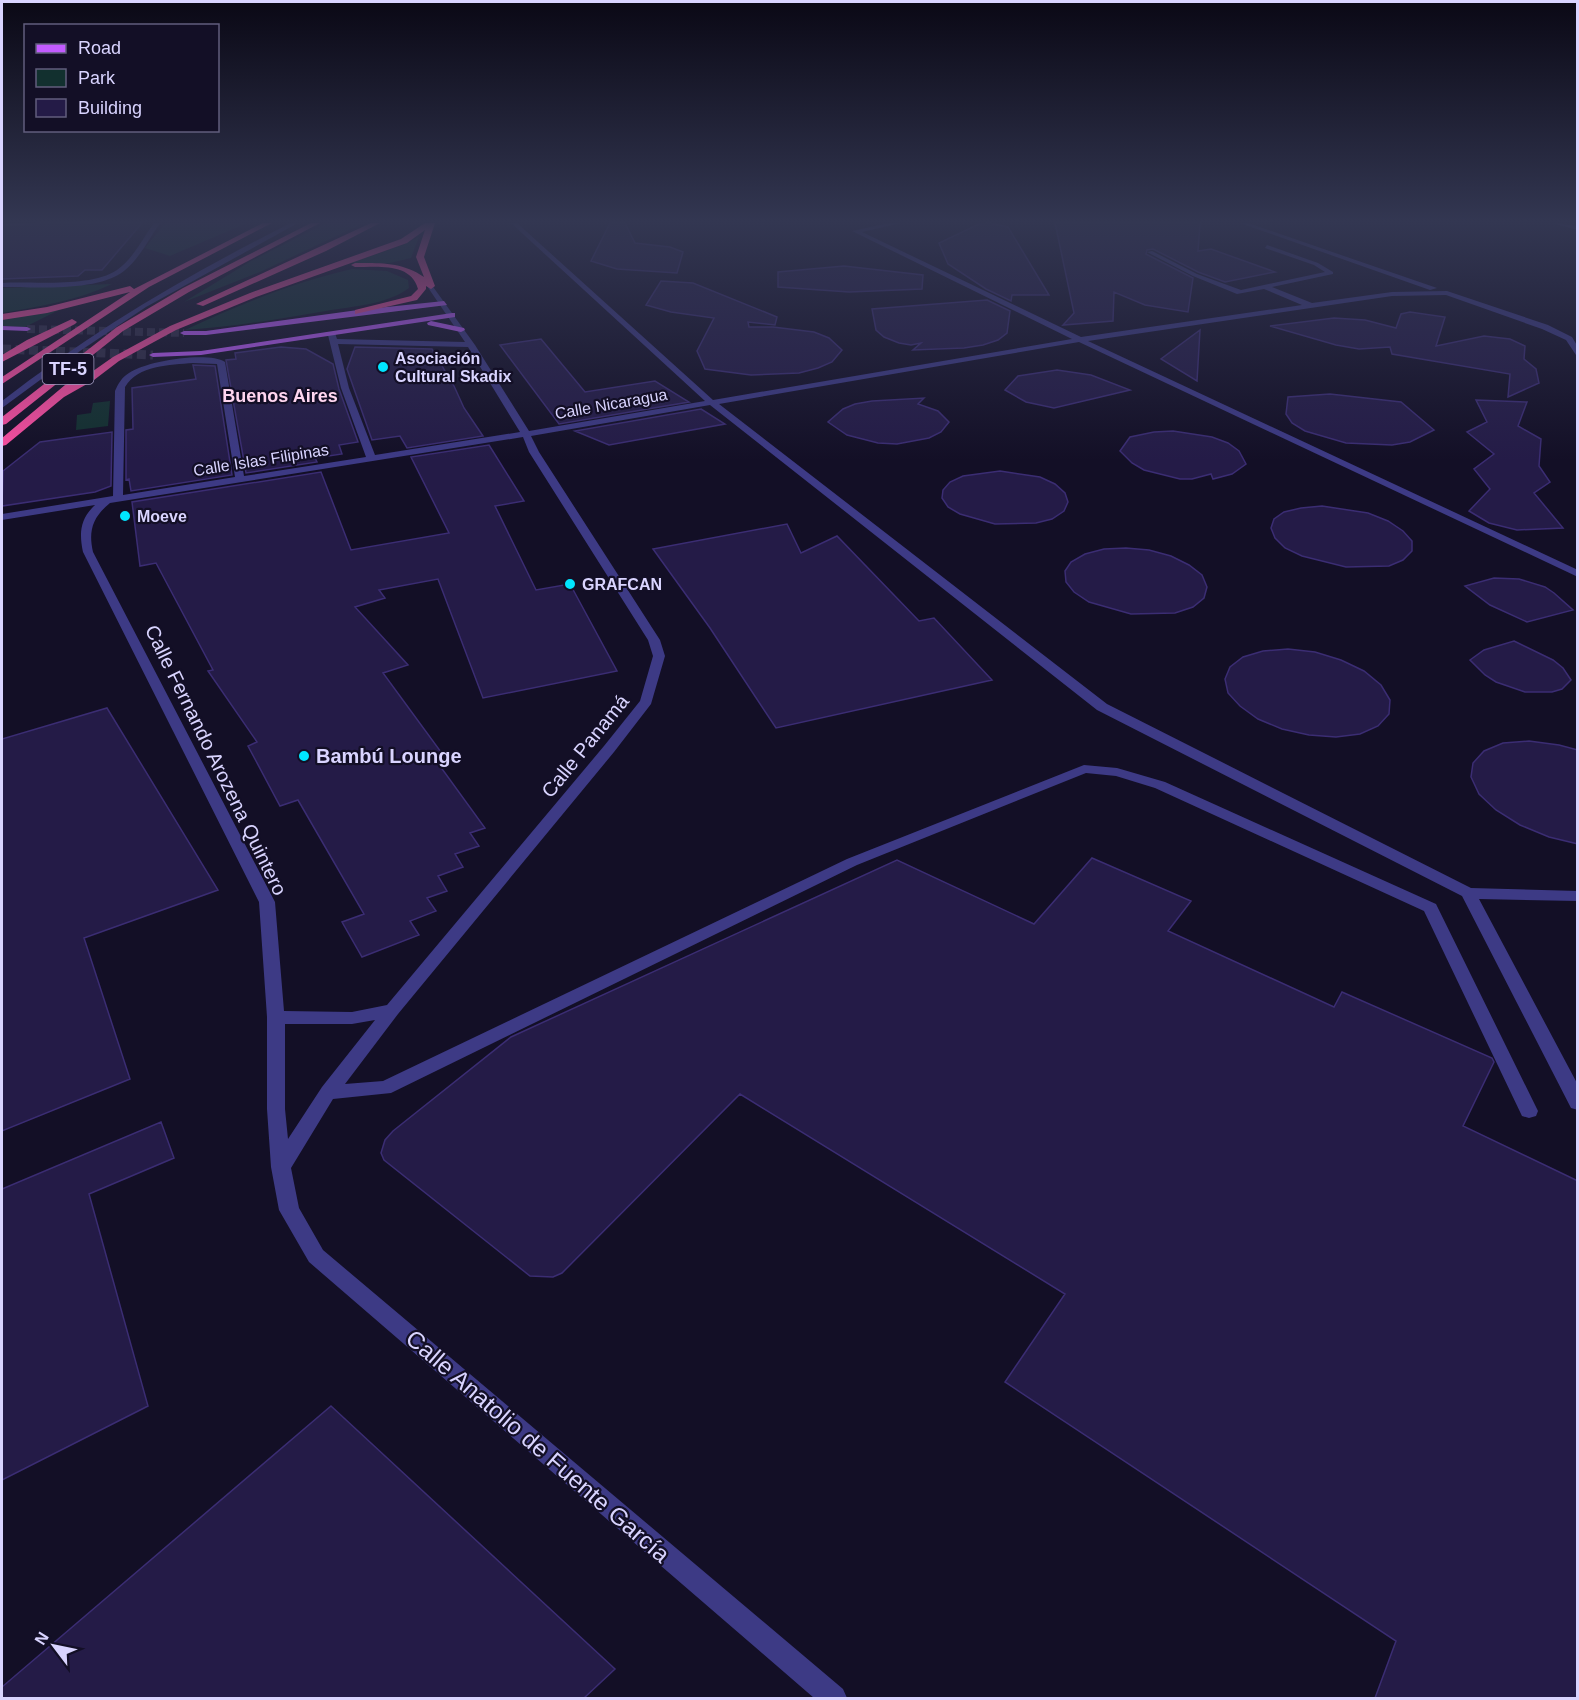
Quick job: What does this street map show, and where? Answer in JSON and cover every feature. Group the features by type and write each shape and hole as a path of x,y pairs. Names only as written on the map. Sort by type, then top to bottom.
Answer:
{"highway":[{"path":"2,317 77,302"},
{"path":"2,359 32,341 115,302"},
{"name":"TF-5","path":"2,381 117,302"},
{"name":"TF-5","path":"2,422 103,342 166,302"},
{"path":"190,308 203,302"},
{"path":"59,394 173,328 236,302"},
{"path":"358,312 397,302"},
{"path":"2,443 104,358 169,318"},
{"path":"59,394 69,378 136,327 137,320"},
{"path":"111,346 132,335"}],"main road":[{"path":"184,333 206,333 358,312 444,303"},
{"path":"153,355 181,356 332,338 452,315"},
{"path":"407,323 440,324 461,330"},
{"path":"2,328 27,329"}],"street":[{"path":"2,405 85,343 148,302"},
{"path":"599,302 707,404 1102,707 1468,893 1578,896"},
{"path":"1002,302 1578,574"},
{"path":"1301,302 1310,306"},
{"name":"Calle Nicaragua","path":"526,434 1080,340 1335,302"},
{"path":"1474,302 1545,327 1569,339 1578,356"},
{"name":"Calle Panamá","path":"281,1167 328,1092 392,1010 609,749 646,701 659,656 654,640 534,452 526,434 444,303"},
{"path":"371,458 345,388 332,338 471,345"},
{"path":"114,498 119,391 123,382 136,372 208,359 221,362 240,479"},
{"name":"Calle Islas Filipinas","path":"2,517 526,434"},
{"name":"Calle Fernando Arozena Quintero","path":"114,498 98,507 85,525 84,535 88,552 267,902 276,1017 276,1109 281,1167"},
{"path":"328,1092 385,1088 852,862 1084,769 1117,772 1160,785 1430,908 1529,1112"},
{"path":"1468,893 1578,1103"},
{"path":"276,1017 352,1018 392,1010"},
{"name":"Calle Anatolio de Fuente García","path":"281,1167 289,1210 316,1256 834,1698"}],"green space":[{"path":"2,302 56,302 44,305 2,313"},
{"path":"249,302 375,302 256,322 185,330"},
{"path":"61,309 25,327 2,326 2,319"},
{"path":"110,401 108,426 76,430 77,415 91,413 93,403"}],"building":[{"path":"648,302 741,302 777,317 775,325 748,322 749,327 773,327 814,332 829,338 842,350 832,362 799,373 751,375 705,369 697,351 714,318 671,312 646,305"},
{"path":"957,302 992,302 1010,311 1007,333 998,340 964,348 913,350 921,343 911,345 899,343 884,337 876,330 872,309"},
{"path":"1072,302 1114,302 1113,321 1063,325 1074,313"},
{"path":"1139,302 1189,302 1188,312"},
{"path":"1410,312 1445,317 1436,346 1484,336 1510,339 1525,346 1524,359 1536,369 1539,383 1508,397 1510,374 1392,354 1390,347 1359,349 1336,345 1270,326 1334,318 1365,320 1396,328 1401,314"},
{"path":"1200,330 1197,381 1161,359"},
{"path":"541,339 585,392 655,381 689,402 559,424 500,345"},
{"path":"281,347 306,349 333,364 339,389 358,442 339,445 342,454 315,458 317,462 246,473 226,360 236,359 235,353"},
{"path":"355,347 432,349 464,408 483,436 407,448 400,436 372,440 347,369"},
{"path":"193,365 215,366 232,475 131,491 129,479 126,480 126,430 133,429 132,388 196,379"},
{"path":"1057,370 1091,375 1130,390 1054,408 1026,402 1005,390 1018,376"},
{"path":"1330,394 1401,402 1434,430 1410,442 1392,445 1346,443 1305,431 1292,423 1286,414 1288,397"},
{"path":"924,398 918,404 938,411 949,422 941,432 929,438 897,444 878,443 847,435 828,422 843,409 855,404"},
{"path":"1476,400 1527,402 1518,426 1541,439 1539,466 1550,482 1534,493 1563,528 1517,530 1489,523 1469,511 1490,489 1474,469 1494,454 1467,432 1487,422"},
{"path":"701,409 725,424 609,445 575,431"},
{"path":"1173,431 1212,437 1228,443 1239,451 1246,464 1232,474 1213,479 1211,474 1192,479 1180,479 1144,470 1132,463 1120,451 1130,437"},
{"path":"112,432 111,486 95,492 2,506 3,471 40,442"},
{"path":"489,445 524,501 495,506 536,590 570,584 617,671 483,698 438,579 379,590 385,598 355,607 408,665 383,673 441,752 432,755 485,828 470,833 479,846 455,854 463,867 438,876 447,891 427,898 436,911 410,921 419,935 362,957 342,922 364,914 298,800 280,806 248,746 257,742 208,671 213,670 156,563 140,566 132,502 321,472 351,550 449,533 411,457"},
{"path":"1000,471 1040,477 1055,484 1065,493 1068,502 1064,511 1052,519 1036,523 995,524 960,514 948,507 942,498 943,490 950,482 963,476"},
{"path":"1322,506 1368,513 1388,521 1403,531 1412,541 1412,551 1403,560 1389,566 1346,567 1302,556 1285,548 1275,538 1271,528 1274,519 1284,512"},
{"path":"787,524 801,553 837,536 919,621 934,618 992,680 776,728 710,628 653,549"},
{"path":"1104,549 1149,550 1171,556 1189,565 1202,575 1207,587 1204,598 1193,607 1175,613 1131,614 1089,602 1074,592 1066,582 1065,571 1071,562 1085,554"},
{"path":"1494,578 1519,579 1545,587 1573,610 1527,622 1490,605 1465,586"},
{"path":"1514,641 1553,660 1563,668 1571,680 1562,689 1552,692 1525,692 1496,682 1470,660 1484,650"},
{"path":"1288,649 1315,652 1341,660 1364,671 1381,685 1390,700 1389,714 1378,726 1360,734 1336,737 1309,735 1282,729 1258,719 1240,706 1228,693 1225,679 1230,667 1243,657 1263,651"},
{"path":"107,708 218,890 84,938 130,1079 2,1131 2,739"},
{"path":"1529,741 1578,750 1578,844 1549,837 1520,825 1496,810 1479,794 1471,777 1473,763 1484,751 1503,743"},
{"path":"1092,858 1191,901 1168,931 1334,1007 1342,992 1492,1058 1494,1062 1463,1126 1578,1181 1578,1698 1375,1698 1396,1641 1005,1382 1065,1294 740,1094 562,1273 553,1277 530,1276 384,1160 381,1153 385,1140 393,1131 511,1037 897,860 1034,924"},
{"path":"161,1122 174,1158 89,1194 148,1406 2,1480 2,1189"},
{"path":"331,1406 615,1669 584,1698 2,1698 2,1687"}],"tunnel":[{"path":"27,329 184,333"},
{"path":"2,349 153,355"}],"place":[{"name":"Asociación Cultural Skadix","path":"383,367"},
{"name":"Moeve","path":"125,516"},
{"name":"GRAFCAN","path":"570,584"},
{"name":"Bambú Lounge","path":"304,756"}],"district":[{"name":"Buenos Aires","path":"280,396"}]}
